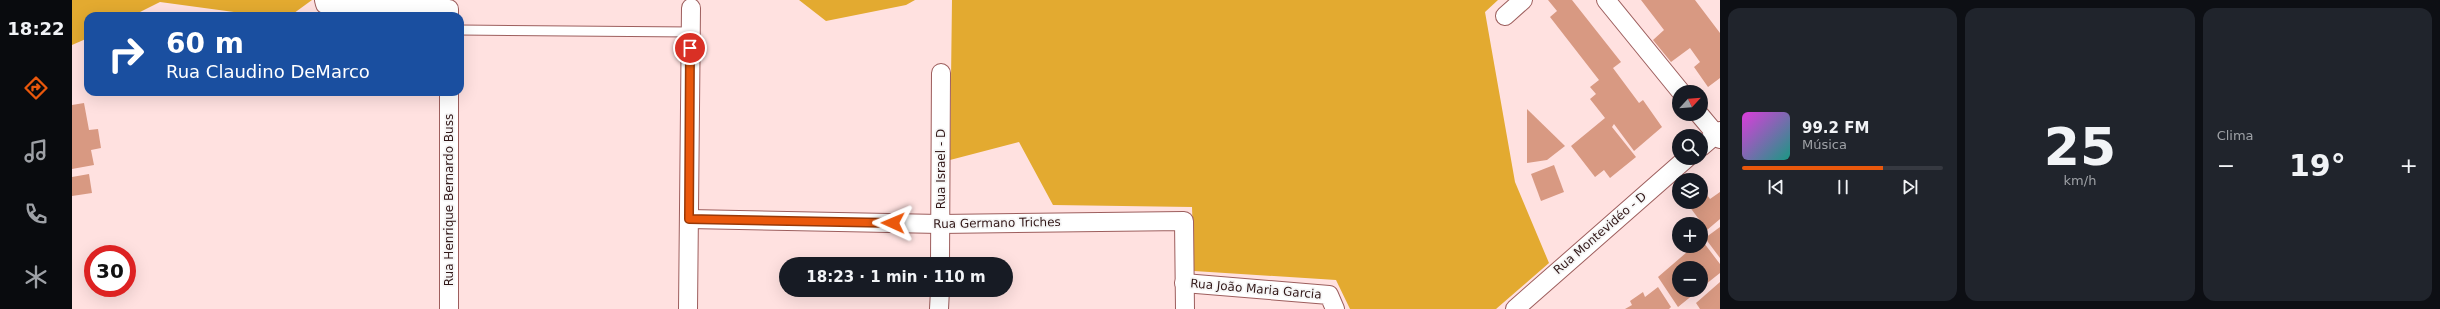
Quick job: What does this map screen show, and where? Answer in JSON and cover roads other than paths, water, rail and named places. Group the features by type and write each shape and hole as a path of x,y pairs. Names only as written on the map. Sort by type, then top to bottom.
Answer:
{"street":[{"path":"1505,16 1523,0"},
{"path":"1606,0 1675,85"},
{"path":"325,2 449,12"},
{"path":"688,309 691,8"},
{"name":"Rua Israel - D","path":"940,257 941,73"},
{"name":"Rua Henrique Bernardo Buss","path":"448,309 449,96"},
{"path":"1706,121 1719,135 1708,142"},
{"name":"Rua Montevidéo - D","path":"1515,309 1679,165"},
{"name":"Rua Germano Triches","path":"689,219 940,224 1184,221 1184,283"},
{"path":"1184,283 1185,309"},
{"name":"Rua João Maria Garcia","path":"1184,283 1332,302"},
{"path":"940,297 940,309"}],"lane":[{"path":"464,30 691,32"}]}
